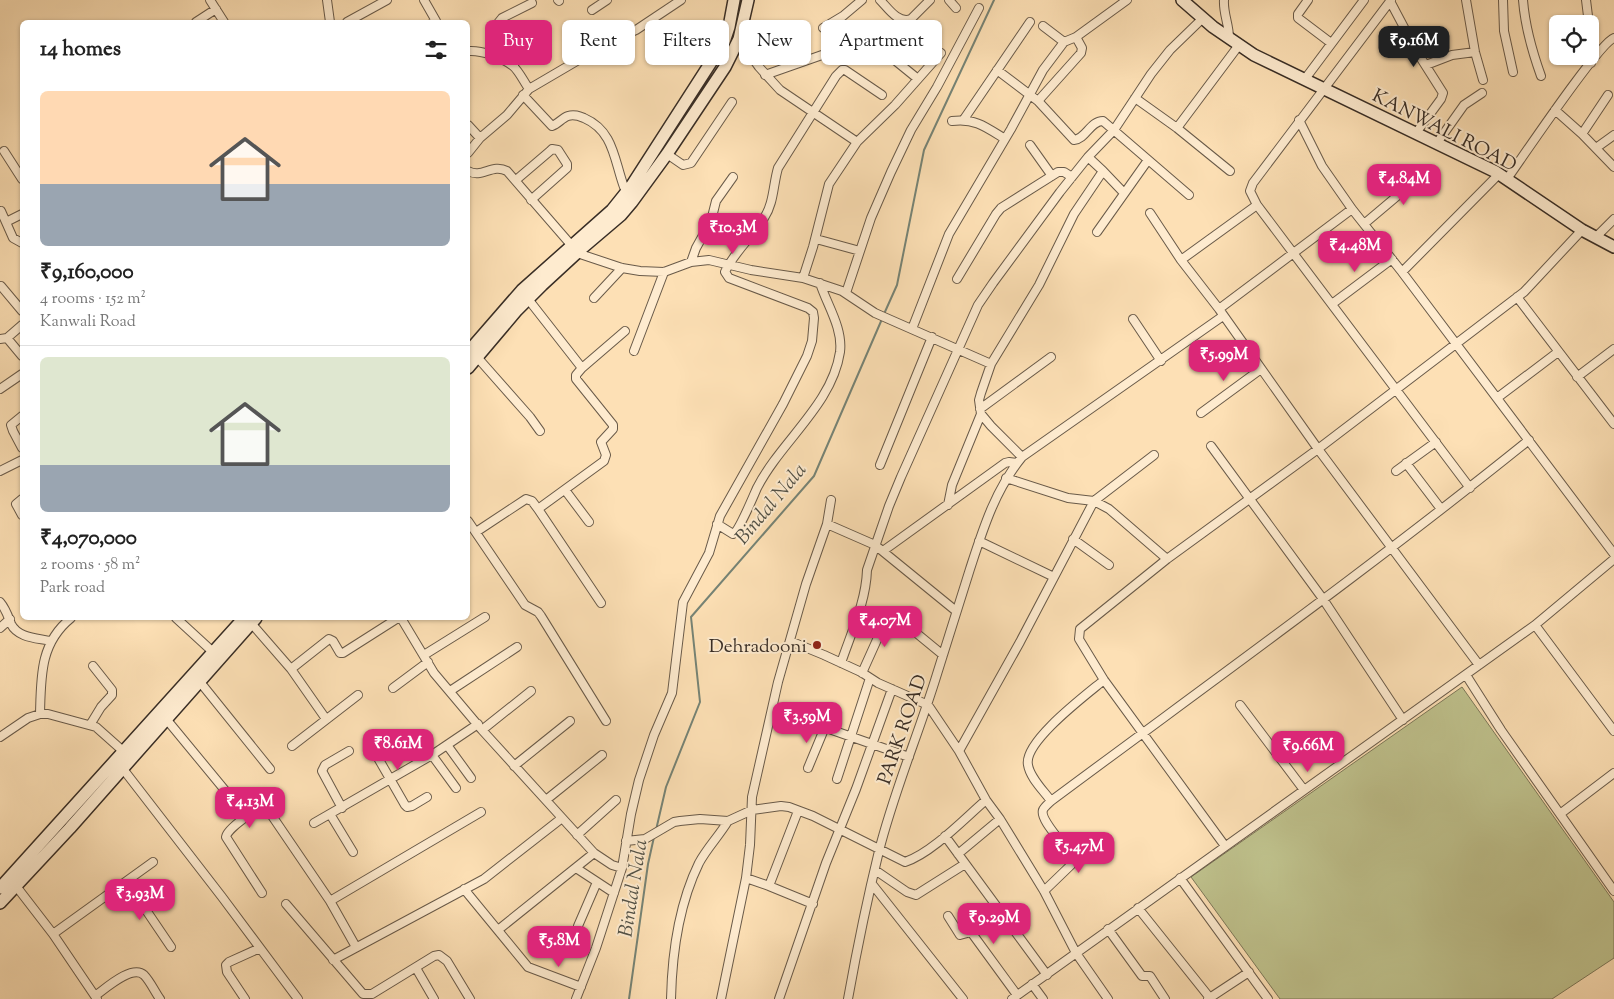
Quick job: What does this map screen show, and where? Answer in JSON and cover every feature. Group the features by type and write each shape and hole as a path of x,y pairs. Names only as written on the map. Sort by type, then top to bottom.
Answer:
{"street":[{"path":"210,0 223,20"},
{"path":"327,0 330,20"},
{"path":"351,20 387,0"},
{"path":"424,0 435,20"},
{"path":"592,10 607,0"},
{"path":"470,150 526,92 595,50 636,30 681,0"},
{"path":"612,216 610,206 650,151 710,55 725,23 729,0"},
{"path":"612,216 724,42 730,27 734,0"},
{"path":"472,354 522,290 612,216 707,83 726,52 734,33 740,0"},
{"path":"744,20 748,0"},
{"path":"836,20 862,0"},
{"path":"880,0 899,19 906,21 911,19 930,0"},
{"path":"949,0 956,8"},
{"path":"912,328 949,234 1043,70 1064,42 1076,37 1127,0"},
{"name":"KANWALI ROAD","path":"1182,0 1239,46 1254,55 1503,176 1582,230 1614,247"},
{"path":"1224,0 1224,9 1229,26 1229,38"},
{"path":"1308,0 1298,14 1298,18 1331,43"},
{"path":"1304,79 1364,0"},
{"path":"1416,133 1443,96 1443,93 1416,52 1390,0 1250,187 1257,205 1470,488"},
{"path":"1466,0 1475,52 1483,80"},
{"path":"1503,0 1504,31 1512,72"},
{"path":"1523,0 1528,34 1540,76"},
{"path":"1586,0 1588,15"},
{"path":"532,3 502,18 498,23 526,92 552,126 566,117 574,115 594,122 611,145 624,187"},
{"path":"846,293 871,218 911,130 937,87 979,8"},
{"path":"199,20 216,9"},
{"path":"841,663 865,590 867,570 900,477 958,348 986,292 1072,177 1114,130 1151,74 1170,50 1203,18"},
{"path":"964,120 1030,22"},
{"path":"1043,26 1064,42"},
{"path":"1038,101 1081,53 1082,48 1076,37"},
{"path":"1599,52 1608,40 1614,38"},
{"path":"612,216 622,216 667,154 725,67 739,40"},
{"path":"1177,128 1239,46"},
{"path":"470,51 489,54 514,66"},
{"path":"1426,66 1452,55 1475,52"},
{"path":"765,75 821,54"},
{"path":"758,65 780,90 858,142"},
{"path":"901,65 918,79"},
{"path":"803,278 816,239 829,184 858,142 895,105 930,65"},
{"path":"1402,272 1503,176 1590,65"},
{"path":"576,999 622,868 639,780 654,736 672,693 683,602 709,553 717,524 802,367 812,340 813,312 808,308 729,278 725,272 765,217 772,198 774,180 778,168 836,76 842,70 849,72 882,94"},
{"path":"997,70 1038,101 1074,140 1079,139 1096,122 1101,120 1189,195"},
{"path":"1437,143 1464,105 1482,93"},
{"path":"1582,134 1608,95"},
{"path":"1135,98 1177,128 1230,171"},
{"path":"667,154 683,165 691,163 732,102"},
{"path":"1556,110 1614,167"},
{"path":"952,121 964,120 975,122 1005,139"},
{"path":"1299,120 1322,166 1352,209 1402,272 1454,344 1614,554"},
{"path":"470,127 480,138"},
{"path":"1596,148 1614,135"},
{"path":"1030,146 1052,176"},
{"path":"1,149 20,176"},
{"path":"516,180 552,149 558,150 568,164 567,168 531,200"},
{"path":"1088,157 1124,193"},
{"path":"1097,232 1148,160"},
{"path":"470,172 476,174 495,168 507,171 574,249 622,268 664,272 691,262 709,260 729,266 803,278 846,293 862,306 875,313 991,364"},
{"path":"1364,224 1428,170"},
{"path":"957,280 996,214 1008,203 1060,171 1072,177"},
{"path":"1020,460 990,426 981,411 979,400 991,364 1039,284 1074,214 1103,171"},
{"path":"691,262 696,248 711,221 716,201 733,177"},
{"path":"1181,260 1257,205"},
{"path":"1219,309 1352,209"},
{"path":"1,211 13,238 20,242"},
{"path":"1150,212 1181,260 1219,309 1318,449 1479,665"},
{"path":"6,222 20,215"},
{"path":"1596,237 1614,219"},
{"path":"1225,846 1104,680 1079,639 1080,629 1167,559 1318,449 1524,292 1582,230"},
{"path":"816,239 860,251"},
{"path":"472,354 528,299 574,249"},
{"path":"1332,304 1392,259"},
{"path":"594,298 622,268"},
{"path":"634,351 664,272"},
{"path":"717,524 733,534 738,531 764,474 815,408 830,385 837,366 840,340 832,311 820,283"},
{"path":"1,286 20,310"},
{"path":"1517,297 1614,424"},
{"path":"528,299 582,368"},
{"name":"PARK ROAD","path":"848,999 863,918 879,850 909,756 928,705 992,503 1006,478 1020,460 1224,316"},
{"path":"1132,319 1161,361"},
{"path":"20,326 3,338 20,354"},
{"path":"538,509 604,461 606,455 601,442 613,429 613,425 576,379 576,375 625,331"},
{"path":"880,465 932,337"},
{"path":"1577,377 1614,349"},
{"path":"1496,398 1558,352"},
{"path":"472,354 530,417 540,431"},
{"path":"948,505 952,485 981,411 1050,357"},
{"path":"1201,413 1261,369"},
{"path":"0,389 20,375"},
{"path":"20,418 12,425 20,444"},
{"path":"1044,891 1071,865 1073,860 1066,847 1046,823 1043,816 1044,809 1051,801 1392,547 1470,488 1529,440"},
{"path":"1396,471 1436,442"},
{"path":"1211,446 1322,598 1403,720"},
{"path":"959,750 1020,642 1094,501 1154,455"},
{"path":"883,551 1005,463 1020,460"},
{"path":"0,471 20,461"},
{"path":"1406,463 1442,509"},
{"path":"1006,478 1068,498 1094,501 1109,509 1167,559"},
{"path":"565,490 589,522"},
{"path":"476,532 526,499 532,501 601,603"},
{"path":"20,500 16,503 20,511"},
{"path":"721,999 746,878 750,845 752,798 790,641 806,584 827,524 831,500"},
{"path":"470,524 525,605 538,612 541,616 606,721"},
{"path":"827,524 875,545 956,612"},
{"path":"1074,539 1109,565"},
{"path":"979,541 1054,577"},
{"path":"948,916 960,935 971,932 1015,997 1535,625 1614,559"},
{"path":"0,602 16,631 50,641"},
{"path":"862,673 889,613 892,613 943,655"},
{"path":"393,688 426,659 485,617"},
{"path":"0,628 10,619"},
{"path":"40,714 45,654 50,641 62,625 68,620"},
{"path":"178,620 212,652"},
{"path":"0,888 212,652 249,620"},
{"path":"0,903 167,720 249,620"},
{"path":"251,620 291,669 326,719"},
{"path":"291,669 329,639 333,641 340,653 343,653 395,620"},
{"path":"402,620 434,673 514,766 594,853 612,865 622,868"},
{"path":"1535,625 1614,731"},
{"path":"790,641 807,647 928,705 959,750 986,800 1000,818 1044,891 1076,953 1108,999"},
{"path":"450,692 517,646"},
{"path":"90,724 112,693 112,690 93,666"},
{"path":"1466,675 1501,730 1614,891"},
{"path":"837,779 870,678"},
{"path":"1051,801 1029,771 1027,763 1029,753 1043,734 1104,680"},
{"path":"200,682 270,769"},
{"path":"779,999 826,863 892,689"},
{"path":"314,823 480,727 531,691"},
{"path":"292,746 358,695"},
{"path":"1240,705 1304,790"},
{"path":"772,709 909,756"},
{"path":"0,737 28,718 40,714 48,714 90,724 101,731 123,751"},
{"path":"167,720 247,817"},
{"path":"514,766 570,721"},
{"path":"808,768 826,727"},
{"path":"370,744 407,807 427,797"},
{"path":"447,745 471,778"},
{"path":"342,808 322,771 325,765 350,751"},
{"path":"546,800 602,754"},
{"path":"432,755 456,788"},
{"path":"123,769 298,999"},
{"path":"1560,814 1614,773"},
{"path":"577,835 616,800"},
{"path":"626,841 639,840 674,822 695,819 728,821 752,810 781,806 798,811 905,862 912,860 945,836 986,800"},
{"path":"262,892 226,837 228,832 247,817 266,807 330,900 356,947"},
{"path":"768,886 798,811"},
{"path":"330,900 481,812"},
{"path":"330,814 353,852"},
{"path":"333,960 484,879 562,818"},
{"path":"958,854 1000,818"},
{"path":"671,999 684,903 700,862 728,821"},
{"path":"945,836 1047,975"},
{"path":"498,930 594,853"},
{"path":"53,934 153,862"},
{"path":"875,870 907,892 916,895 965,864"},
{"path":"576,868 614,893"},
{"path":"746,878 813,904"},
{"path":"1180,878 1268,999"},
{"path":"127,882 171,947"},
{"path":"578,926 597,882"},
{"path":"872,884 963,999"},
{"path":"16,886 53,934 96,998 127,974 139,972 144,975 160,999"},
{"path":"464,889 528,967 581,987"},
{"path":"286,904 363,994 367,995 434,956 443,957 470,999"},
{"path":"1138,908 1209,999 1248,972"},
{"path":"1108,929 1142,976 1150,976 1165,999"},
{"path":"245,999 227,972 226,965 260,948"},
{"path":"416,968 434,999"},
{"path":"1032,984 1043,999"}],"green space":[{"path":"1462,687 1614,902 1614,958 1552,999 1280,999 1191,877"}],"waterway":[{"name":"Bindal Nala","path":"884,314 897,285 924,150 994,0"},
{"name":"Bindal Nala","path":"656,830 666,787 700,702 691,617 814,476 882,319"},
{"name":"Bindal Nala","path":"629,999 648,864 654,837"}],"place":[{"name":"Dehradooni","path":"817,645"}]}
